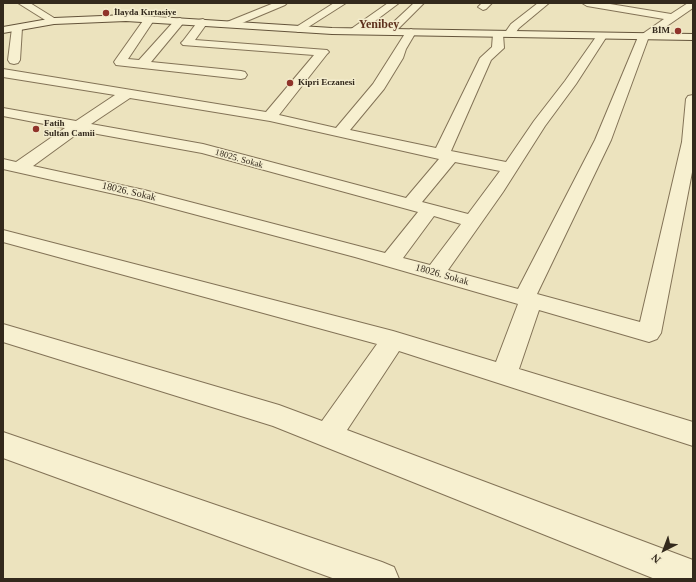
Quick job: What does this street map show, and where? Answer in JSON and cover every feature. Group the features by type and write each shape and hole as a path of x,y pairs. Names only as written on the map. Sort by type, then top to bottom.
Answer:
{"street":[{"path":"231,24 282,3"},
{"path":"298,29 341,3"},
{"path":"355,31 394,3"},
{"path":"389,32 419,3"},
{"path":"410,204 446,156 486,58 498,48 504,34 544,3"},
{"path":"587,3 675,15"},
{"path":"28,5 47,5"},
{"path":"28,5 54,21"},
{"path":"504,375 527,299 603,140 643,37 691,5"},
{"path":"219,14 201,22 187,43 323,52 270,117"},
{"path":"3,30 54,21 98,19 180,21 298,29 355,31 693,37"},
{"path":"149,20 120,62 144,70 157,66 241,75"},
{"path":"144,70 180,21"},
{"path":"14,60 17,28"},
{"path":"340,134 379,86 391,65 397,58 400,49 411,32"},
{"path":"435,273 510,168 539,124 570,84 602,36"},
{"path":"3,73 128,90 270,117 340,134 510,168"},
{"path":"11,166 78,126 128,90"},
{"name":"18026. Sokak","path":"11,166 144,195 435,273 649,333 690,142 693,99"},
{"name":"18025. Sokak","path":"3,112 203,149 473,221"},
{"path":"390,261 430,209"},
{"path":"5,238 393,340 693,434"},
{"path":"3,333 279,416 693,577"},
{"path":"328,435 393,340"},
{"path":"3,445 382,579"}],"place":[{"name":"İlayda Kırtasiye","path":"106,13"},
{"name":"BİM","path":"678,31"},
{"name":"Kipri Eczanesi","path":"290,83"},
{"name":"Fatih Sultan Camii","path":"36,129"}],"district":[{"name":"Yenibey","path":"379,25"}]}
